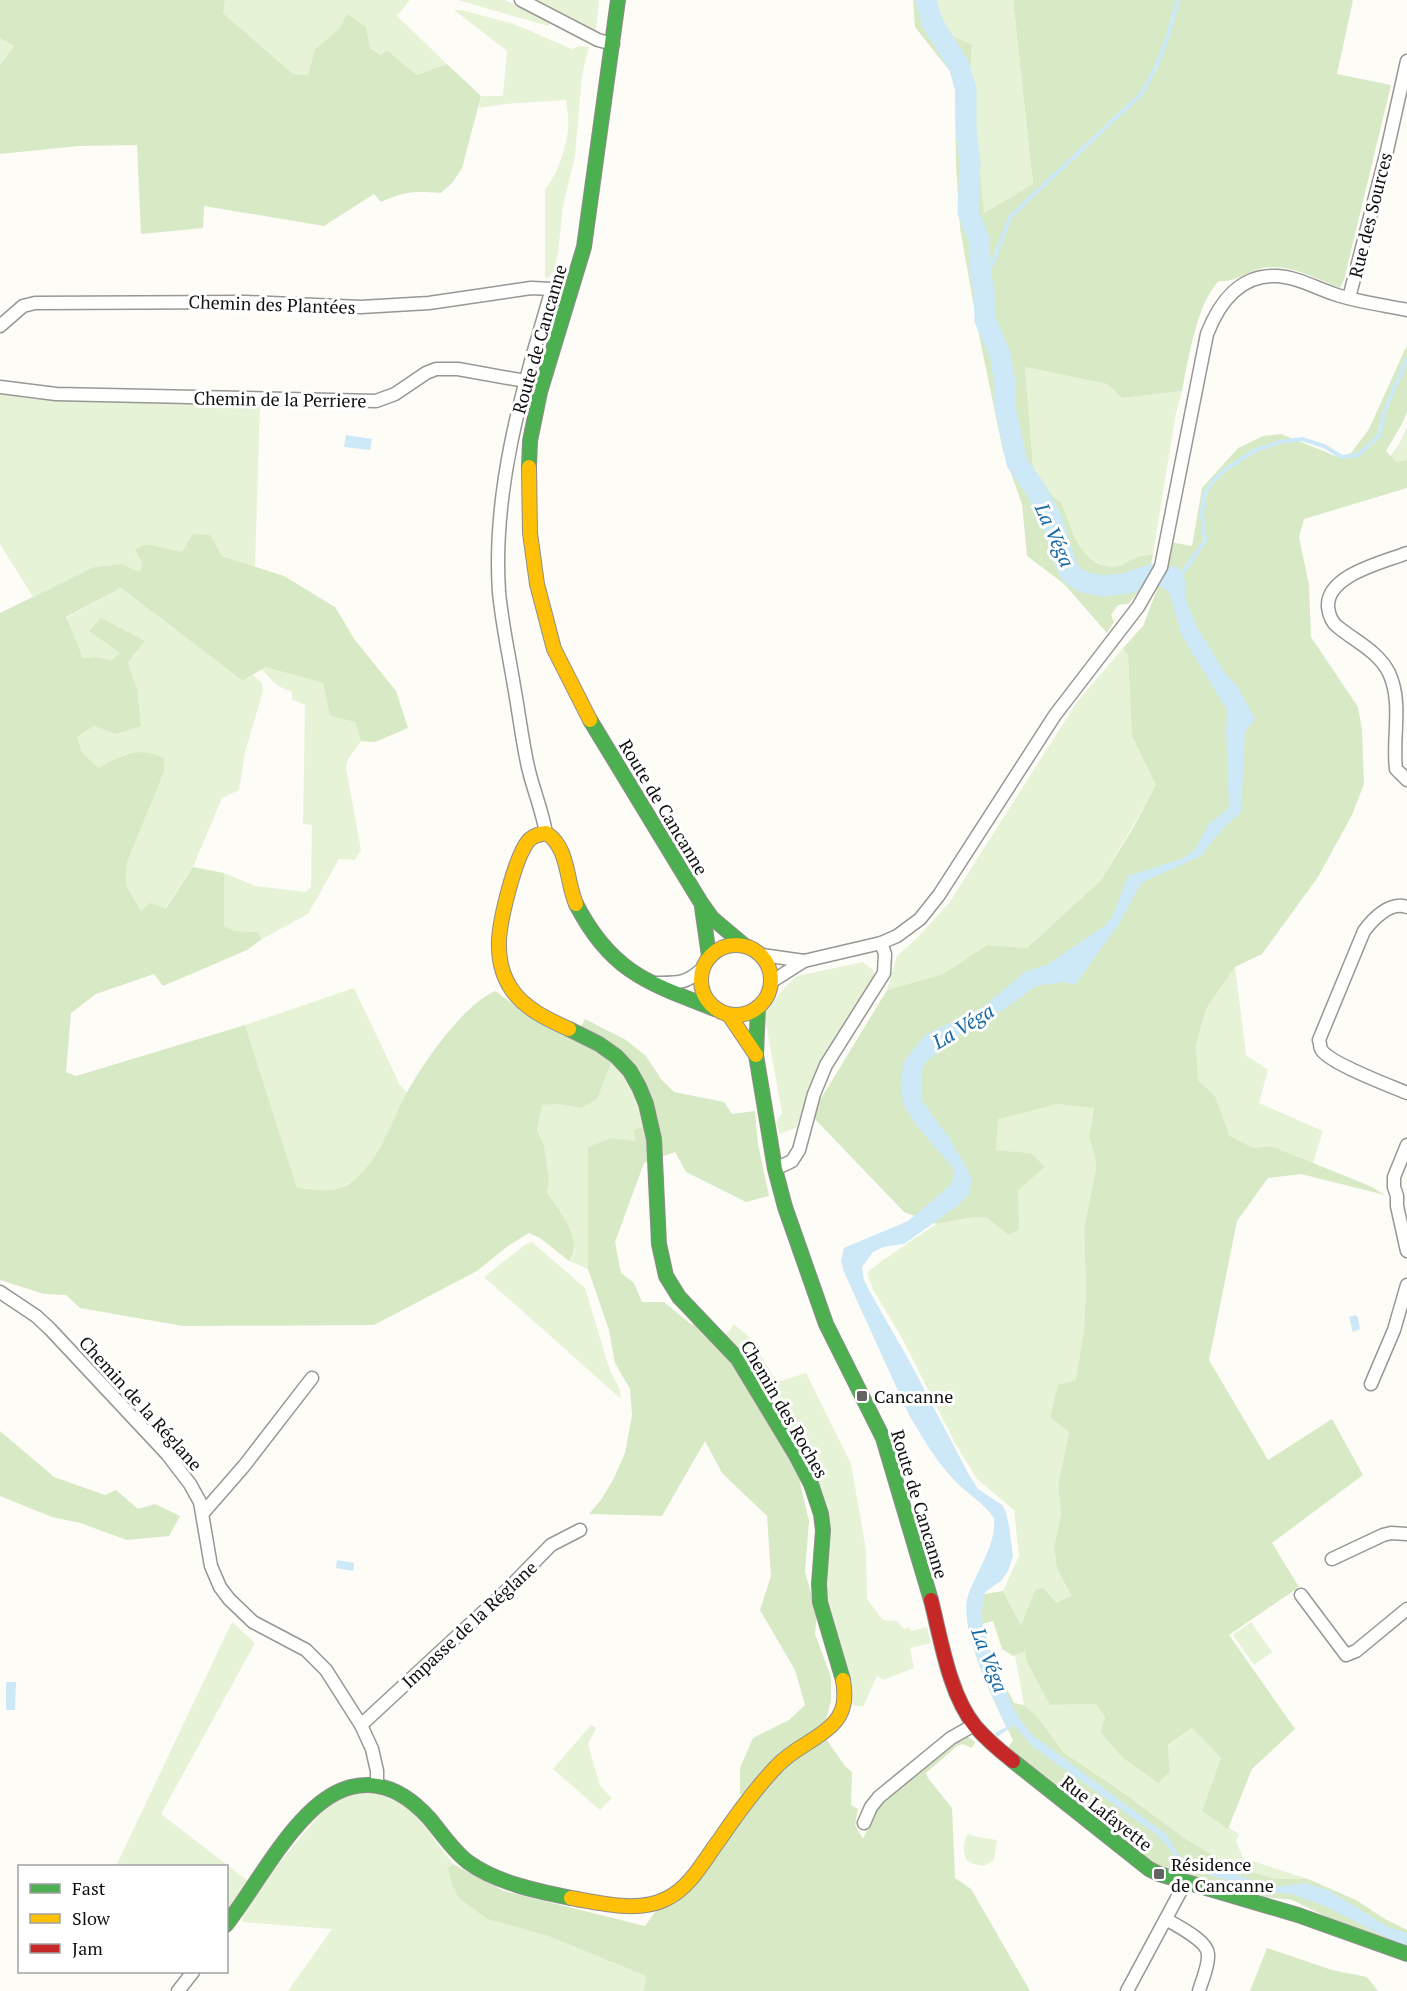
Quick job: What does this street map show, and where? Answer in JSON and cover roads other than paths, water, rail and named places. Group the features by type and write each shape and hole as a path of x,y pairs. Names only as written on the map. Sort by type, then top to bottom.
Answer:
{"main road":[{"name":"Route de Cancanne","path":"618,0 584,247 546,370 530,441 528,481 530,533 537,585 554,649 581,705 700,901 712,918 744,945"},
{"path":"546,833 553,836 558,843 575,904 593,934 615,961 633,975 729,1015 739,1015 758,1008 770,991 770,968 762,955 744,945 731,944 719,948 709,957 702,969 701,984 705,998 715,1009"},
{"name":"Chemin des Roches","path":"377,1784 388,1786 408,1798 422,1810 466,1861 481,1870 507,1881 589,1901 640,1906 651,1904 663,1901 680,1890 775,1766 793,1750 830,1727 840,1714 845,1698 844,1683 819,1599 819,1574 824,1535 821,1516 808,1476 740,1362 723,1339 674,1290 667,1278 658,1232 655,1140 640,1088 625,1064 610,1051 522,1002 504,976 499,948 500,923 525,847 533,837 546,833"},
{"name":"Route de Cancanne","path":"700,901 706,925 709,957"},
{"name":"Route de Cancanne","path":"758,1008 756,1055 775,1169 785,1207 826,1324 883,1437 921,1563 955,1690 974,1725"},
{"name":"Route de Cancanne","path":"729,1015 756,1055"},
{"name":"Rue Lafayette","path":"974,1725 993,1745 1132,1856 1159,1874 1298,1915 1407,1954"},
{"path":"228,1922 297,1826 317,1804 346,1789 377,1784"}],"street":[{"path":"521,0 586,34 612,44"},
{"name":"Rue des Sources","path":"1349,298 1386,155 1407,61"},
{"path":"771,982 804,961 881,943 910,928 929,908 1055,715 1138,607 1161,567 1207,334 1212,319 1227,297 1240,286 1259,278 1276,276 1349,298 1407,310"},
{"name":"Chemin des Plantées","path":"0,326 23,306 35,303 234,302 361,307 429,303 531,288 552,289 525,381"},
{"name":"Chemin de la Perriere","path":"0,387 56,394 376,401 394,394 420,376 436,369 458,369 525,381"},
{"path":"525,381 503,497 498,573 505,632 527,766 546,833"},
{"path":"1407,553 1348,576 1332,592 1328,604 1329,615 1335,626 1369,650 1388,671 1393,685 1396,708 1396,769 1407,780"},
{"path":"1407,907 1402,905 1384,911 1369,924 1341,984 1319,1040 1321,1049 1327,1056 1407,1093"},
{"path":"775,1169 792,1161 800,1150 814,1094 826,1065 884,973 885,954 881,943"},
{"path":"762,955 804,961"},
{"path":"648,983 681,982 692,979 702,969"},
{"path":"1407,1144 1394,1177 1394,1187 1402,1194 1397,1206 1407,1251"},
{"path":"1371,1384 1394,1330 1407,1285"},
{"name":"Chemin de la Réglane","path":"0,1292 36,1316 50,1329 166,1454 194,1490 203,1513 211,1566 220,1587 243,1615 300,1647 316,1659 361,1725 372,1749 377,1771 377,1784"},
{"path":"203,1513 244,1466 312,1378"},
{"name":"Impasse de la Réglane","path":"361,1725 505,1592 551,1545 580,1530"},
{"path":"1332,1559 1383,1535 1407,1534"},
{"path":"1301,1595 1346,1655 1356,1651 1407,1609"},
{"path":"864,1823 871,1807 879,1797 951,1738 974,1725"},
{"path":"1126,1991 1185,1883"},
{"path":"1166,1919 1200,1940 1208,1951 1199,1991"},
{"path":"178,1991 192,1973"}],"water":[{"path":"346,435 372,439 370,450 344,447"},
{"path":"1177,566 1184,578 1186,600 1197,627 1225,673 1238,687 1255,719 1245,732 1241,812 1224,827 1201,856 1141,883 1119,924 1075,985 1064,982 1036,986 1006,1008 951,1040 924,1064 922,1101 950,1139 972,1178 969,1194 956,1207 904,1244 883,1247 873,1252 862,1267 864,1280 969,1475 978,1489 1002,1505 1006,1512 1013,1556 1008,1571 1001,1581 985,1592 982,1609 983,1627 988,1647 1022,1723 1035,1737 1167,1835 1179,1856 1190,1863 1239,1875 1261,1885 1277,1887 1304,1883 1328,1890 1388,1927 1407,1933 1407,1948 1327,1907 1292,1894 1268,1892 1192,1870 1177,1861 1156,1834 1032,1746 1014,1725 997,1737 995,1733 1006,1727 978,1662 966,1609 968,1596 989,1548 994,1518 942,1466 909,1415 841,1261 844,1248 908,1221 952,1184 954,1169 916,1125 903,1104 901,1085 903,1063 926,1034 982,1008 1026,971 1047,965 1107,924 1128,876 1181,859 1194,851 1209,824 1229,808 1227,710 1181,634 1169,591 1157,583 1166,567"},
{"path":"1355,1315 1358,1317 1360,1329 1353,1332 1349,1317"},
{"path":"337,1560 354,1563 353,1571 336,1568"},
{"path":"6,1682 16,1682 15,1710 6,1710"}],"waterway":[{"name":"La Véga","path":"926,0 932,22 959,66 966,90 966,130 970,162 968,212 979,240 985,320 1000,354 1005,384 1005,407 1017,463 1036,490 1052,520 1071,574 1086,583 1104,586 1128,583 1152,574 1162,575 1175,583"},
{"path":"981,277 992,265 1010,217 1141,94 1156,67 1178,0"},
{"path":"1180,576 1205,541 1202,512 1205,493 1213,481 1226,469 1256,450 1280,442 1302,439 1324,446 1342,457 1358,455 1379,436 1385,410 1407,359"}],"place":[{"name":"Cancanne","path":"862,1396"},
{"name":"Résidence de Cancanne","path":"1159,1874"}]}
